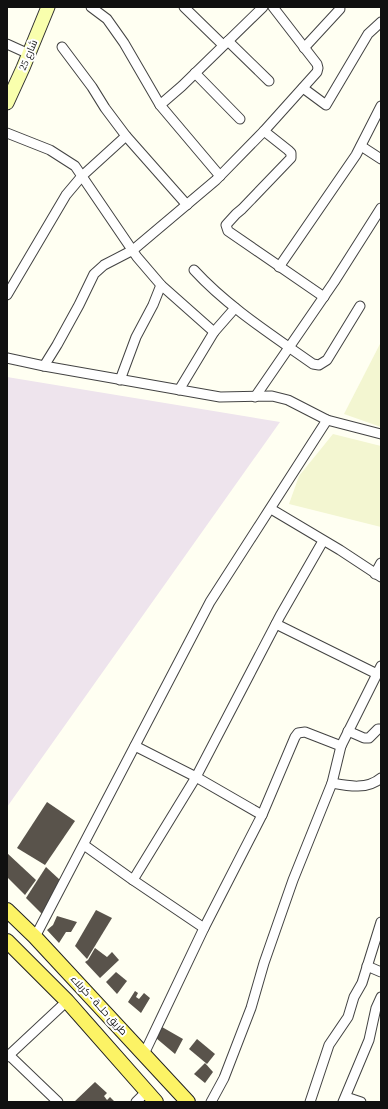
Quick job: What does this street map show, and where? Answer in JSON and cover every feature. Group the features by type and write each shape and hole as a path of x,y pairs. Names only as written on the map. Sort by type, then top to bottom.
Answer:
{"main road":[{"name":"طريق حلــة - كربلاء","path":"7,910 35,937 188,1102"},
{"path":"7,942 67,1001 146,1099"}],"street":[{"name":"شارع 25","path":"7,102 48,7"},
{"path":"90,7 107,19 124,43 160,105 220,176"},
{"path":"184,7 269,81"},
{"path":"160,105 263,7"},
{"path":"44,366 79,305 94,274 104,265 133,250 220,176 264,131 317,72 317,64 273,7"},
{"path":"304,48 340,9"},
{"path":"303,88 326,105 368,34 381,22"},
{"path":"7,44 29,54"},
{"path":"62,47 126,136 187,205"},
{"path":"195,73 240,119"},
{"path":"279,267 361,146 381,106"},
{"path":"264,131 291,153 290,158 226,226 228,231 324,297"},
{"path":"7,133 50,150 75,166 137,257 161,285 214,332"},
{"path":"7,295 66,195 82,176 126,136"},
{"path":"361,146 381,159"},
{"path":"255,396 324,297 381,208"},
{"path":"194,270 210,288 235,308 313,364 319,365 327,360 360,306"},
{"path":"120,380 136,337 153,305 161,285"},
{"path":"179,390 214,332 235,308"},
{"path":"7,358 120,380 220,396 272,396 288,400 327,420 381,434"},
{"path":"35,937 210,602 327,420"},
{"path":"271,509 340,550 378,575 381,563"},
{"path":"133,880 196,777 276,624 323,541"},
{"path":"211,1102 224,1078 251,1008 264,963 293,880 332,783 341,746 379,670 276,624"},
{"path":"348,731 364,738 369,738 378,729 381,729"},
{"path":"144,1054 204,928 262,816 295,737 298,733 305,732 341,746"},
{"path":"135,746 196,777 262,816"},
{"path":"332,783 362,786 375,783 381,778"},
{"path":"84,845 204,928"},
{"path":"310,1102 329,1045 348,1017 354,997 362,983 381,922"},
{"path":"367,966 381,972"},
{"path":"361,1102 344,1099 369,1040 376,1008 381,996"},
{"path":"58,1102 8,1056 67,1001"}],"shaded area":[{"path":"7,377 280,422 7,807"}],"green space":[{"path":"381,342 381,427 344,414"},
{"path":"333,434 381,446 381,527 289,504 299,476"}],"building":[{"path":"47,802 75,821 45,865 17,848"},
{"path":"7,853 36,880 25,895 7,877"},
{"path":"46,867 60,880 43,915 26,898"},
{"path":"96,910 112,918 87,959 75,946"},
{"path":"57,916 77,922 71,932 66,932 59,943 47,930 53,925"},
{"path":"95,948 107,957 112,952 119,960 100,978 85,962 88,960"},
{"path":"116,972 127,981 117,994 106,982"},
{"path":"135,991 138,993 136,997 139,999 144,993 150,998 141,1013 128,1002"},
{"path":"162,1027 183,1039 175,1054 156,1038"},
{"path":"197,1039 215,1054 207,1064 189,1049"},
{"path":"205,1063 213,1072 205,1083 194,1074"},
{"path":"95,1082 107,1093 104,1096 107,1100 110,1097 115,1102 74,1102"}]}
